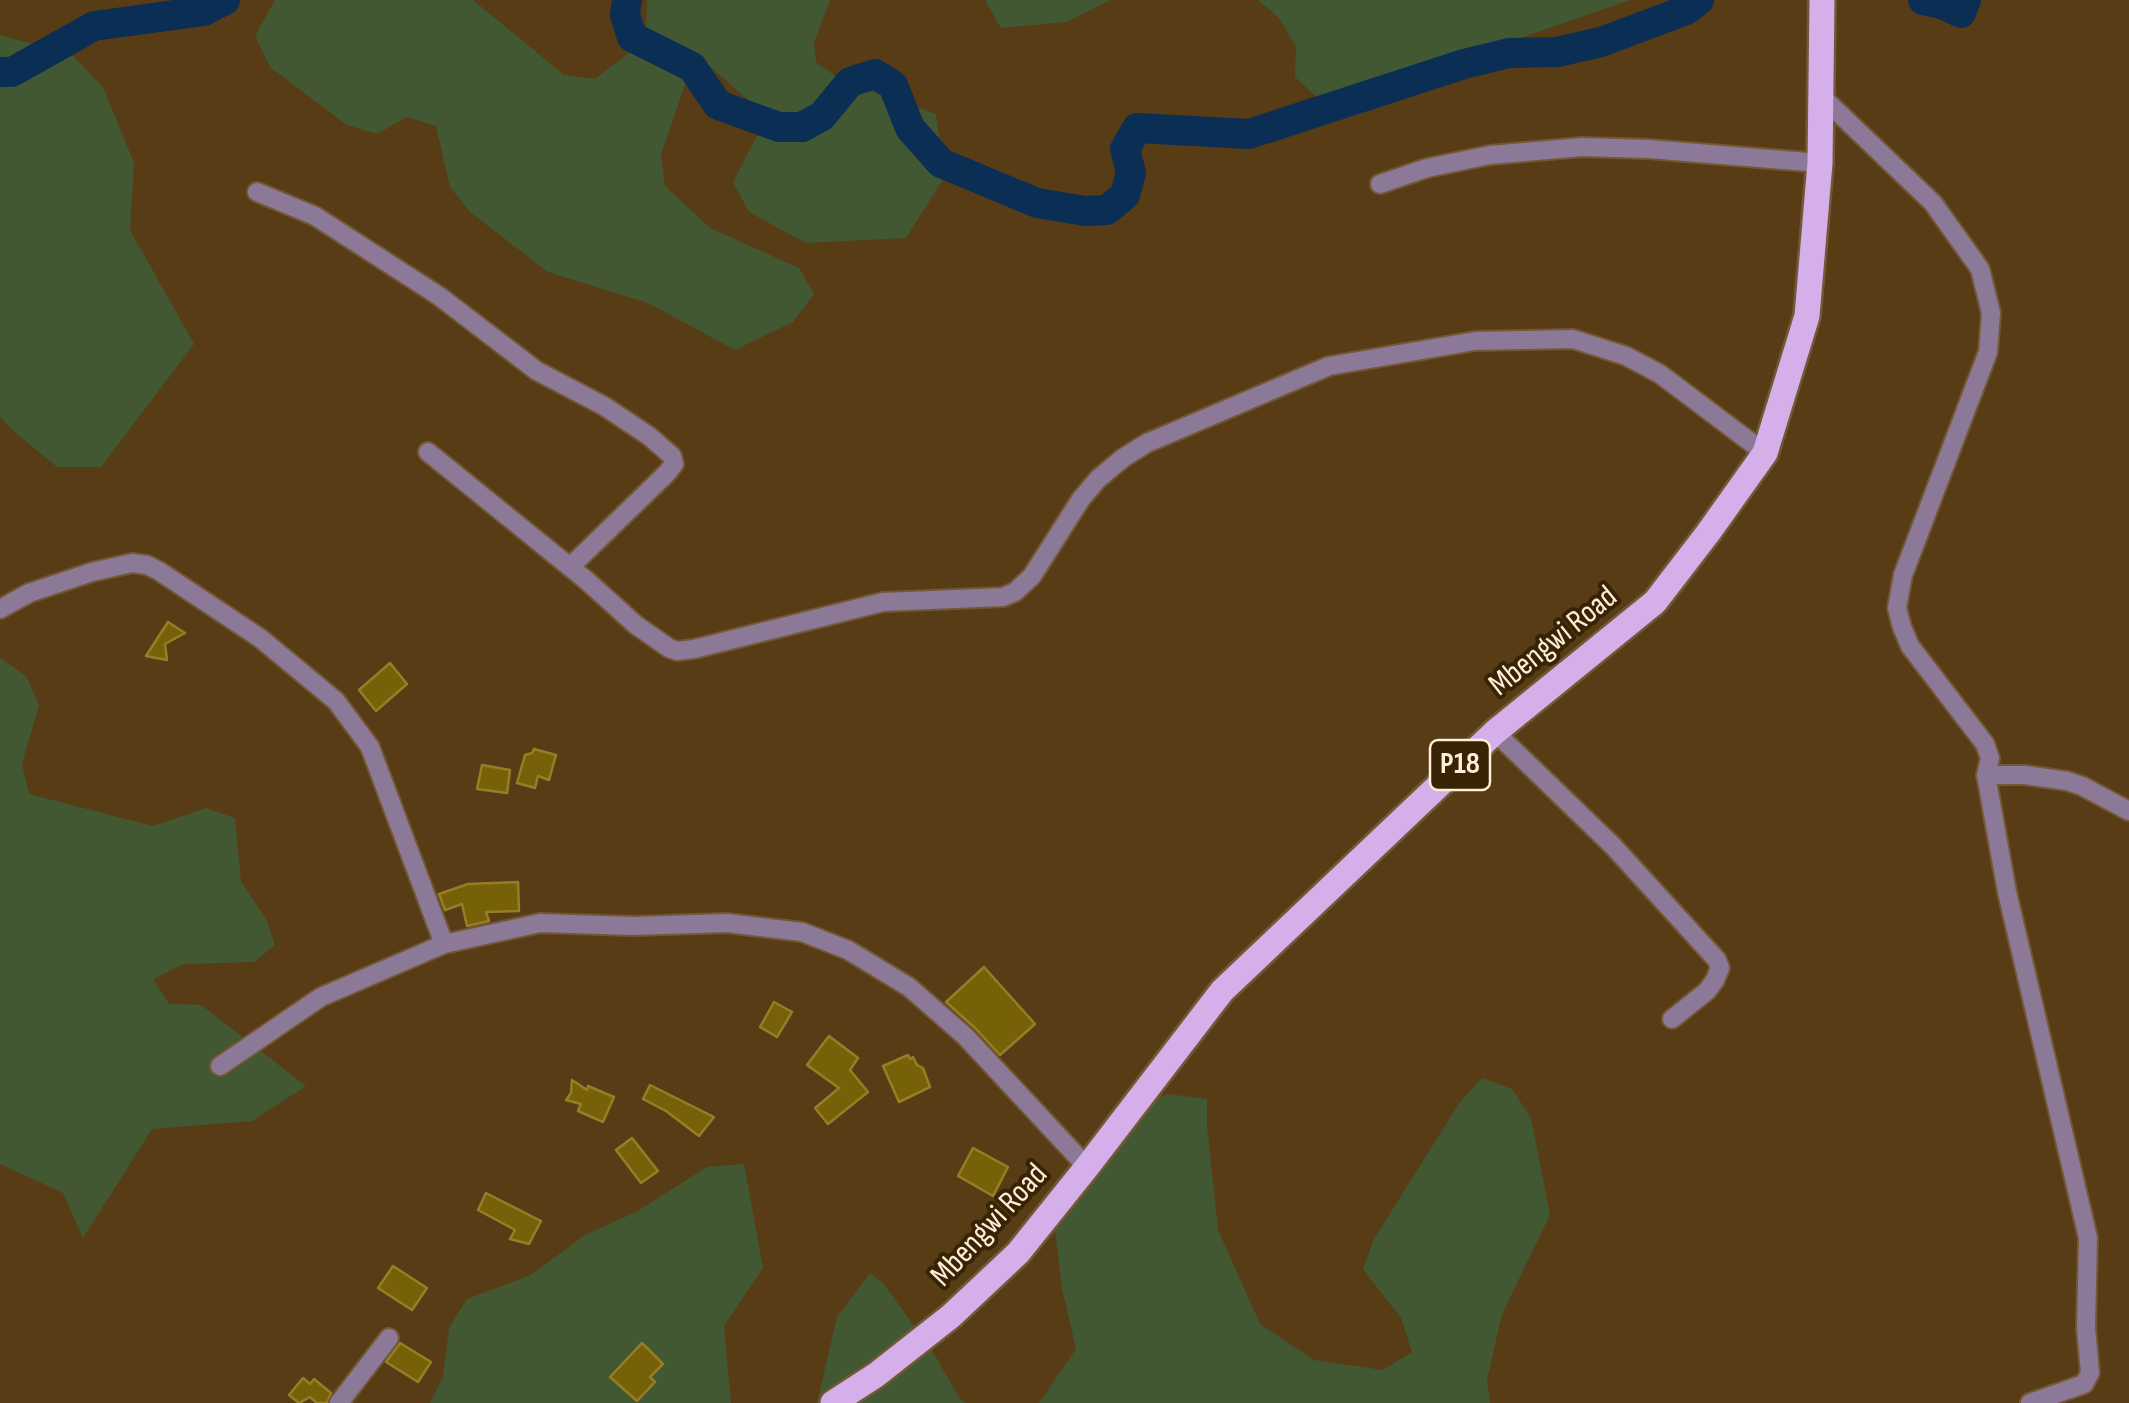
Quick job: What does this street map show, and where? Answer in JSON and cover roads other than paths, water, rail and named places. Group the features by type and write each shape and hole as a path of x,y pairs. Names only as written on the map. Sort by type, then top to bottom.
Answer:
{"main road":[{"name":"Mbengwi Road","path":"833,1403 952,1316 1018,1253 1222,992 1495,732 1655,602 1765,452 1807,316 1820,164 1822,0"}],"street":[{"path":"1819,94 1933,203 1980,269 1991,313 1988,352 1902,576 1898,608 1910,646 1985,744 1990,758 1986,775 2006,892 2088,1238 2086,1310 2090,1373 2084,1384 2030,1403"},
{"path":"1380,184 1427,168 1490,155 1582,147 1820,164"},
{"path":"257,192 315,216 439,296 538,370 649,436 672,456 674,464 667,474 570,568"},
{"path":"428,452 636,625 677,651 882,602 1004,597 1032,576 1081,499 1122,458 1147,443 1329,366 1475,341 1573,339 1626,356 1660,374 1765,452"},
{"path":"0,609 45,588 132,563 158,571 260,638 336,700 370,747 444,944"},
{"path":"1495,732 1613,846 1717,960 1720,968 1706,991 1672,1019"},
{"path":"1986,775 2067,781 2129,812"},
{"path":"220,1066 321,997 444,944 540,923 632,926 727,923 802,932 848,950 909,987 966,1036 1087,1168"},
{"path":"340,1403 390,1338"}],"waterway":[{"path":"0,72 12,72 94,26 204,11 225,0"},
{"path":"627,0 625,15 632,37 692,67 718,105 779,127 802,127 822,116 850,82 875,74 893,85 910,128 941,163 1037,203 1085,211 1107,210 1125,195 1131,173 1125,149 1137,128 1249,134 1464,64 1509,53 1557,52 1601,42 1686,10 1699,0"},
{"path":"1923,0 1961,13 1966,0"}]}
